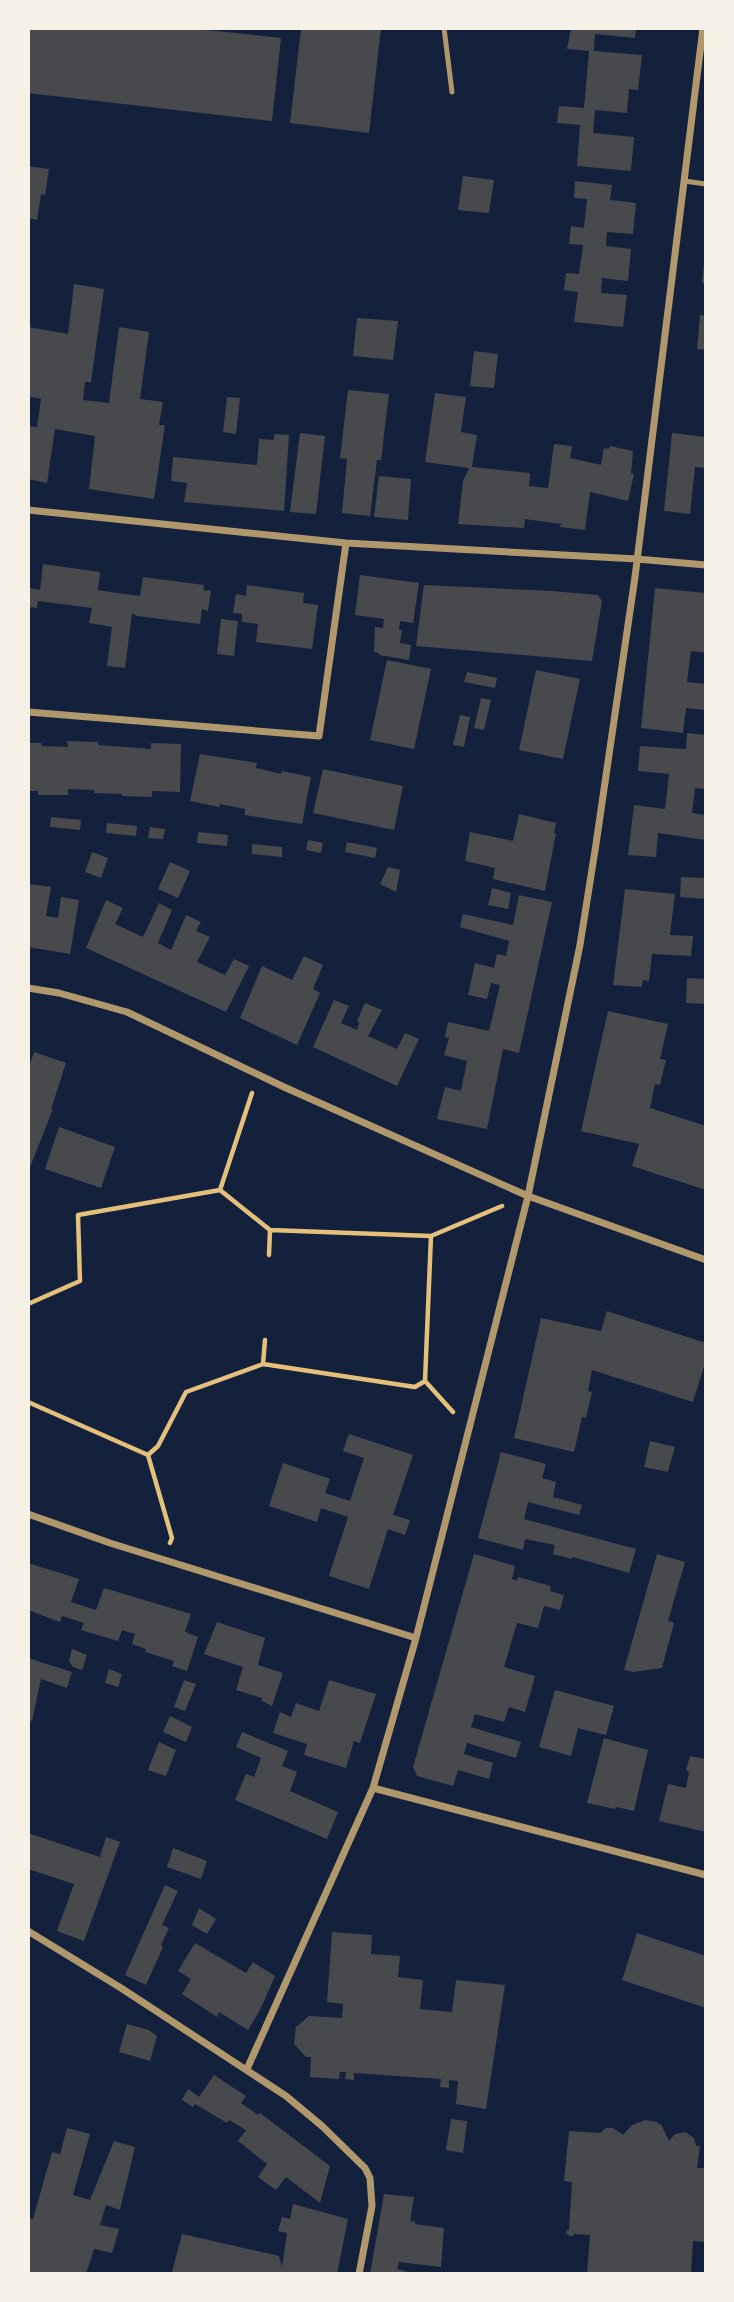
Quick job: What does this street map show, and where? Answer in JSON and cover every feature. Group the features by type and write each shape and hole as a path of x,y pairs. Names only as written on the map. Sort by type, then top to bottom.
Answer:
{"street":[{"path":"247,2069 373,1788 416,1639 528,1196 580,945 637,559 703,28"},
{"path":"28,510 346,543 706,565"},
{"path":"28,712 319,736 346,543"},
{"path":"28,988 59,993 127,1012 528,1196 706,1259"},
{"path":"28,1514 416,1639"},
{"path":"373,1788 706,1875"},
{"path":"28,1931 286,2096 365,2168 370,2178 372,2206 359,2274"}],"lane":[{"path":"444,28 452,92"},
{"path":"684,181 706,184"}],"path":[{"path":"220,1190 258,1074"},
{"path":"28,1304 80,1281 78,1214 220,1190 270,1230 431,1236 528,1196"},
{"path":"269,1255 270,1230"},
{"path":"431,1236 425,1381 469,1430"},
{"path":"262,1364 265,1340"},
{"path":"148,1455 158,1446 186,1392 262,1364 415,1387 425,1381"},
{"path":"28,1402 148,1455"},
{"path":"148,1455 172,1538 164,1560"}],"building":[{"path":"28,28 188,28 281,38 272,121 28,93"},
{"path":"301,28 381,28 369,133 290,123"},
{"path":"571,28 636,28 635,38 595,34 594,51 642,55 638,90 629,89 627,113 595,110 593,133 634,137 631,171 577,166 580,125 557,123 559,106 584,108 589,51 567,49"},
{"path":"28,166 49,169 37,220 28,218"},
{"path":"463,176 494,180 489,213 458,210"},
{"path":"575,181 612,185 610,200 636,203 633,234 607,232 606,246 631,249 628,281 602,278 601,293 627,295 623,327 574,322 578,292 564,290 566,273 579,274 583,245 569,244 571,226 584,228 587,199 574,198"},
{"path":"704,262 706,283 702,283"},
{"path":"74,284 104,289 91,382 85,382 83,400 109,403 119,327 149,332 140,399 163,402 159,425 165,425 154,499 89,489 95,436 55,429 47,483 28,479 28,426 37,427 41,399 28,396 28,327 68,334"},
{"path":"700,315 706,316 706,350 697,349"},
{"path":"357,318 398,321 393,360 353,356"},
{"path":"474,351 498,354 494,388 470,386"},
{"path":"348,390 389,394 381,460 377,460 370,516 342,513 347,459 340,458"},
{"path":"435,393 466,397 461,432 477,435 472,467 530,473 529,486 548,488 554,444 572,446 570,458 601,465 604,448 609,449 610,446 633,451 631,473 634,474 628,501 590,492 585,530 525,519 524,528 458,524 463,481 469,468 425,462"},
{"path":"227,397 240,398 236,434 223,432"},
{"path":"300,433 325,436 316,514 290,512"},
{"path":"672,433 706,437 706,468 695,467 690,514 664,511"},
{"path":"274,434 289,435 284,511 184,502 187,483 171,481 173,457 257,465 259,439 274,440"},
{"path":"379,476 411,479 408,520 374,517"},
{"path":"43,564 100,572 98,590 140,596 143,577 204,585 203,590 211,591 208,611 202,609 200,624 137,616 132,613 125,668 107,666 112,627 89,623 92,608 38,601 37,608 28,607 29,588 40,590"},
{"path":"360,575 419,583 413,623 400,621 400,643 411,645 409,660 374,652 375,627 383,628 384,619 355,615"},
{"path":"247,585 304,593 303,603 318,605 312,649 256,642 258,624 242,622 242,614 233,613 236,594 246,596"},
{"path":"424,585 598,595 602,601 592,661 416,646"},
{"path":"655,588 706,593 706,653 691,651 687,682 706,684 706,710 686,708 683,733 641,728"},
{"path":"221,619 238,621 234,656 217,654"},
{"path":"387,660 431,669 414,749 370,740"},
{"path":"536,670 580,679 563,759 519,750"},
{"path":"467,672 497,678 495,688 464,682"},
{"path":"481,698 491,700 484,730 474,728"},
{"path":"460,715 470,717 464,747 453,745"},
{"path":"687,733 706,735 706,789 695,788 692,813 706,815 706,840 658,833 656,857 628,855 634,805 665,809 669,774 638,771 640,746 686,749"},
{"path":"67,741 151,749 151,743 181,744 180,792 152,791 152,797 94,793 94,790 68,789 68,795 38,795 38,791 28,791 28,743 68,747"},
{"path":"200,754 257,763 256,768 281,774 282,771 311,777 302,824 245,815 245,809 190,801"},
{"path":"323,769 403,786 394,830 313,813"},
{"path":"519,814 556,823 545,891 493,879 495,868 465,861 470,832 513,841"},
{"path":"51,817 81,820 80,830 50,827"},
{"path":"107,823 137,826 136,836 106,833"},
{"path":"150,827 165,829 163,839 148,838"},
{"path":"198,832 228,835 227,846 197,843"},
{"path":"308,840 323,843 321,853 306,850"},
{"path":"347,842 377,848 375,858 345,852"},
{"path":"252,844 282,847 282,857 252,854"},
{"path":"92,852 108,858 101,878 85,872"},
{"path":"170,862 190,871 178,898 158,889"},
{"path":"388,867 400,870 396,892 380,884"},
{"path":"681,877 706,878 706,899 680,897"},
{"path":"28,884 51,887 46,916 58,918 61,897 79,900 70,954 28,947"},
{"path":"492,888 511,893 508,909 488,905"},
{"path":"625,889 675,894 670,935 693,936 691,956 652,954 649,981 643,980 642,987 613,985"},
{"path":"519,895 552,902 519,1053 503,1049 487,1129 437,1119 445,1087 461,1091 467,1061 444,1055 449,1038 445,1037 448,1022 489,1031 500,985 491,983 487,999 468,995 475,963 494,968 497,954 506,956 509,941 460,927 463,914 513,925"},
{"path":"106,900 123,908 115,924 143,937 159,903 172,910 158,943 171,950 186,915 201,922 196,931 210,937 197,962 225,975 234,959 249,966 226,1012 86,948"},
{"path":"304,956 323,965 313,989 320,993 297,1045 240,1018 262,966 292,980"},
{"path":"687,978 706,979 706,1004 686,1003"},
{"path":"334,1000 349,1006 341,1023 357,1030 357,1021 365,1003 382,1010 368,1036 397,1049 405,1033 419,1039 397,1086 313,1047"},
{"path":"608,1011 668,1024 660,1059 666,1060 660,1085 655,1084 650,1108 706,1126 706,1190 632,1166 639,1144 581,1131"},
{"path":"34,1052 66,1063 53,1109 28,1172 28,1070"},
{"path":"59,1127 115,1147 101,1188 45,1169"},
{"path":"607,1311 706,1343 706,1360 693,1402 592,1370 588,1391 592,1392 586,1418 582,1417 574,1452 514,1438 541,1318 601,1331"},
{"path":"349,1434 413,1455 393,1515 410,1520 405,1535 388,1529 369,1589 329,1576 348,1517 321,1508 317,1522 269,1506 283,1463 330,1479 325,1493 350,1501 364,1458 343,1451"},
{"path":"650,1441 675,1447 668,1472 644,1467"},
{"path":"501,1452 546,1464 542,1478 556,1482 553,1497 582,1505 579,1515 528,1502 524,1519 636,1549 629,1573 553,1554 555,1545 525,1539 523,1550 478,1538"},
{"path":"474,1554 515,1566 512,1579 517,1581 518,1577 551,1586 550,1591 564,1595 560,1610 544,1606 538,1628 517,1623 504,1667 535,1676 525,1712 509,1707 504,1722 475,1714 471,1727 521,1742 516,1758 467,1743 464,1754 493,1763 489,1779 458,1770 453,1786 417,1776 413,1767"},
{"path":"657,1554 685,1562 668,1621 674,1623 662,1668 633,1672 624,1670"},
{"path":"28,1563 79,1579 71,1602 96,1610 104,1588 191,1614 185,1632 198,1637 187,1671 172,1666 174,1661 145,1652 146,1649 132,1644 135,1634 122,1630 118,1641 81,1630 84,1623 62,1616 60,1622 28,1610"},
{"path":"217,1622 265,1638 258,1665 283,1673 272,1706 262,1701 262,1698 236,1690 243,1667 204,1654"},
{"path":"72,1649 87,1655 82,1670 73,1667 69,1661"},
{"path":"28,1658 72,1672 67,1688 41,1679 32,1721 28,1720"},
{"path":"109,1669 122,1674 118,1687 105,1683"},
{"path":"184,1680 196,1684 185,1711 174,1707"},
{"path":"329,1680 376,1694 360,1743 354,1741 346,1768 304,1755 307,1744 273,1733 280,1712 291,1717 296,1703 319,1711"},
{"path":"555,1690 614,1706 606,1735 578,1728 571,1756 539,1747"},
{"path":"170,1716 192,1727 186,1742 163,1732"},
{"path":"242,1732 288,1751 282,1766 297,1772 290,1791 338,1812 327,1839 235,1800 246,1774 254,1777 261,1758 236,1747"},
{"path":"604,1738 648,1750 634,1811 587,1803"},
{"path":"159,1742 176,1750 166,1776 148,1770"},
{"path":"690,1756 706,1759 706,1832 659,1821 668,1784 686,1788 689,1772 686,1770"},
{"path":"28,1833 100,1857 106,1837 120,1842 84,1941 57,1931 74,1884 28,1869"},
{"path":"173,1848 207,1861 201,1879 167,1867"},
{"path":"165,1885 178,1891 162,1925 169,1928 146,1985 125,1975"},
{"path":"199,1908 216,1919 207,1934 192,1925"},
{"path":"332,1932 372,1935 371,1954 400,1956 398,1977 423,1980 420,2009 452,2012 456,1980 505,1985 486,2109 456,2104 458,2081 449,2080 449,2088 440,2087 441,2079 354,2073 354,2080 345,2079 346,2072 340,2072 339,2079 310,2077 311,2057 306,2057 294,2044 296,2027 309,2016 342,2018 343,2004 327,2002"},
{"path":"637,1933 706,1956 706,2008 622,1980"},
{"path":"195,1943 246,1973 253,1962 275,1976 248,2030 219,2012 217,2017 182,1994 191,1979 178,1971"},
{"path":"127,2024 149,2030 157,2036 150,2061 119,2052"},
{"path":"214,2075 246,2096 241,2103 258,2115 260,2113 330,2166 320,2203 286,2177 276,2190 266,2183 258,2177 267,2164 238,2141 246,2130 182,2100 188,2089 199,2097"},
{"path":"451,2119 467,2121 463,2153 446,2150"},
{"path":"645,2120 657,2122 662,2126 669,2141 675,2134 685,2132 694,2138 696,2146 700,2146 697,2168 706,2168 706,2242 693,2241 691,2274 587,2274 590,2235 566,2234 569,2230 572,2182 564,2181 569,2131 600,2133 606,2128 613,2128 623,2135 632,2125"},
{"path":"67,2128 90,2134 73,2195 90,2200 114,2141 135,2147 120,2210 106,2205 100,2225 119,2229 112,2253 94,2249 86,2274 28,2274 28,2218 33,2219 52,2152 60,2154"},
{"path":"384,2194 414,2197 410,2221 444,2228 441,2267 399,2262 397,2269 406,2271 405,2274 370,2274"},
{"path":"293,2204 348,2219 337,2274 172,2272 182,2234 279,2256 282,2267 287,2233 278,2231 282,2217 290,2219"}]}
